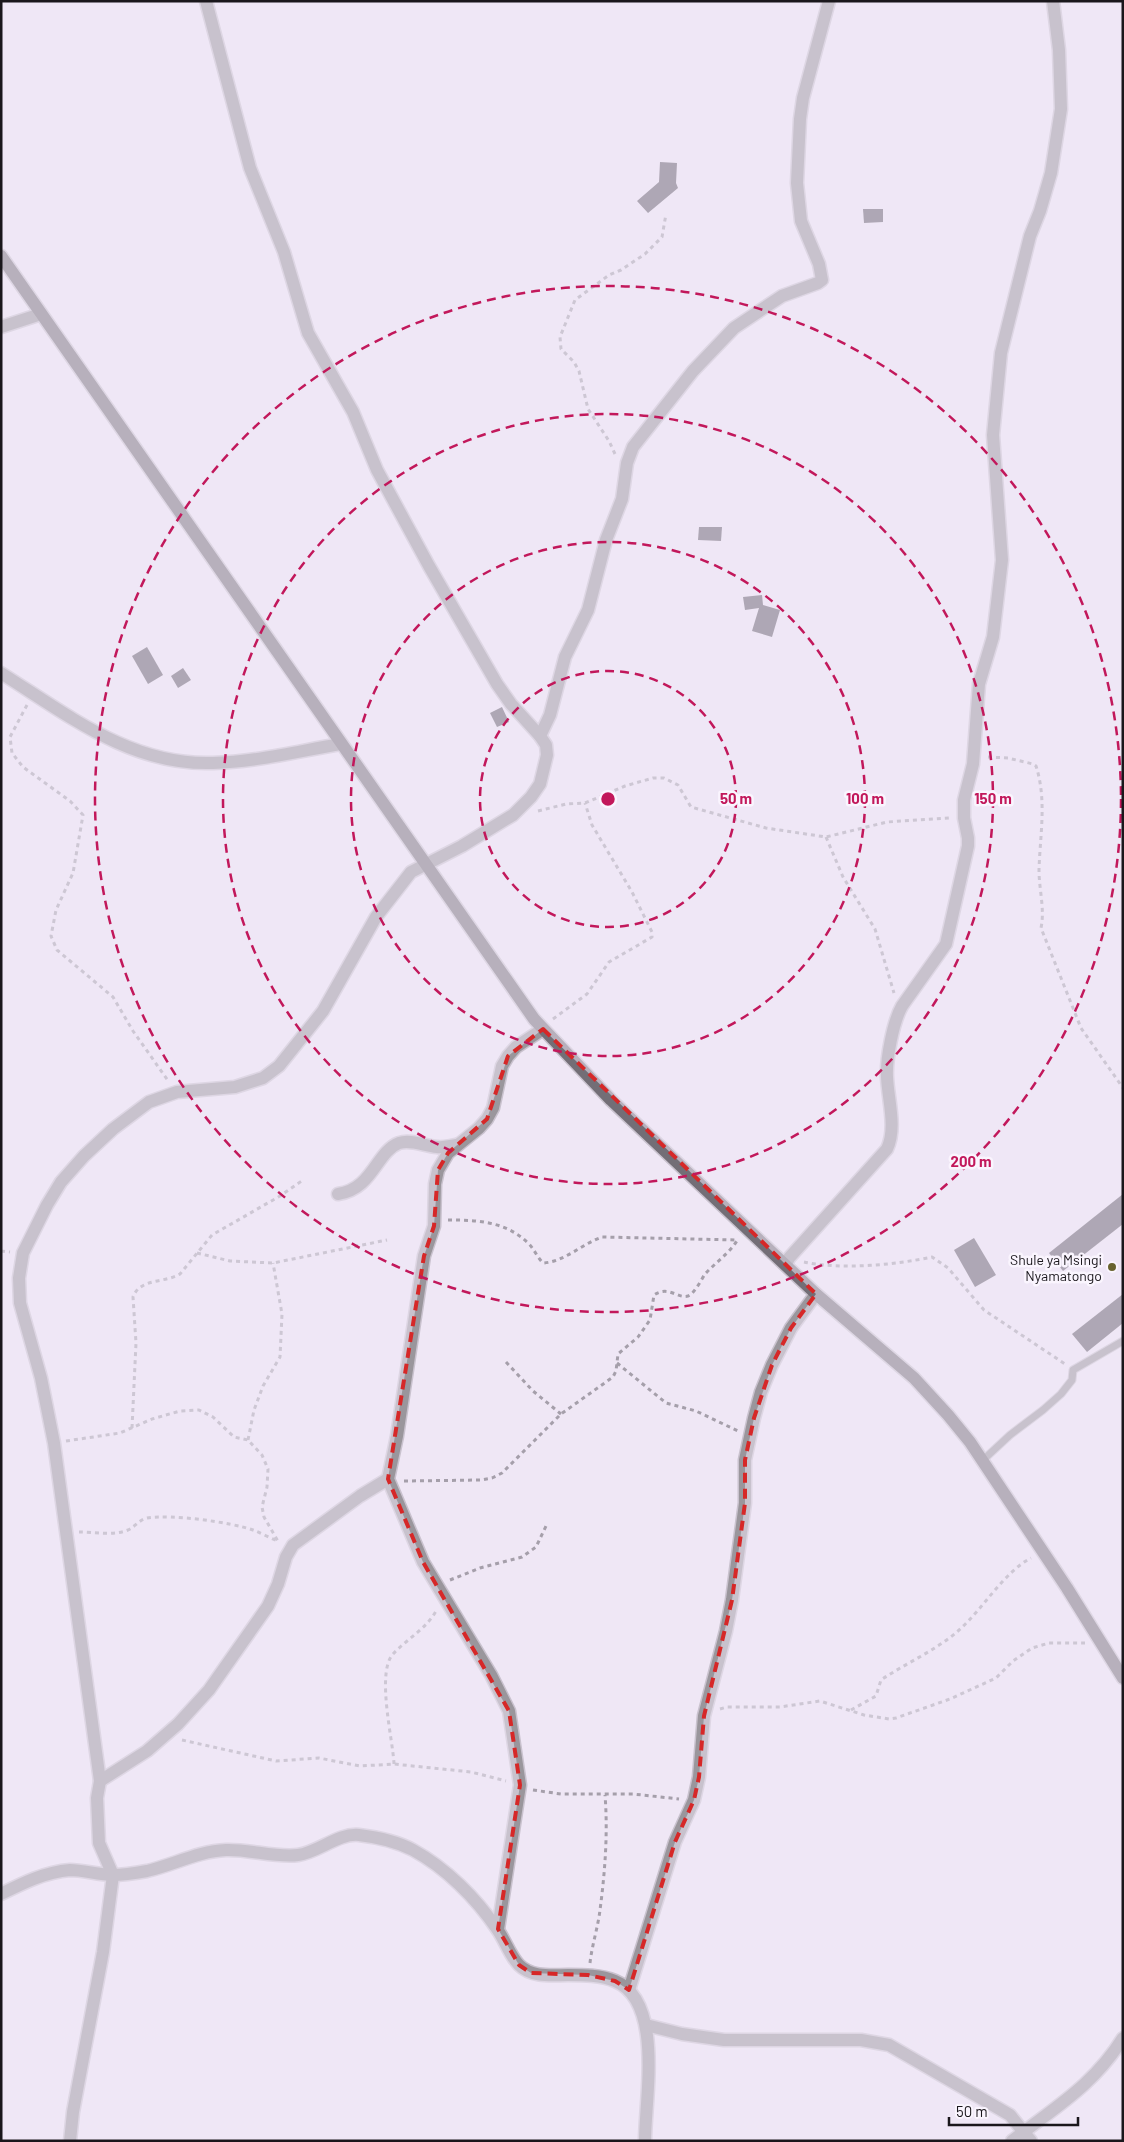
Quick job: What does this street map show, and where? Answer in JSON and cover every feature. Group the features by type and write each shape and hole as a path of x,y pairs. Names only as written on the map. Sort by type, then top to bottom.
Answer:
{"street":[{"path":"70,2141 75,2103 103,1952 113,1875 99,1843 97,1798 100,1781 54,1443 41,1378 20,1303 18,1278 24,1253 51,1197 61,1182 113,1128 149,1102 176,1092 235,1087 263,1078 275,1069 323,1011 369,928 384,905 411,872 462,846 513,815 531,798 540,784 547,755 546,745 540,736 511,704 484,662 386,488 366,448 353,412 308,333 284,252 248,159 206,1"},
{"path":"540,736 550,715 565,657 588,610 606,540 622,499 625,476 633,447 693,371 734,328 782,296 822,280 819,264 801,221 797,183 800,119 803,98 830,1"},
{"path":"787,1262 878,1161 891,1141 887,1067 900,1011 941,953 949,935 968,846 964,818 964,800 974,756 979,684 993,637 1002,560 993,436 1001,353 1030,236 1040,211 1051,173 1061,109 1059,50 1053,1"},
{"path":"1,256 285,661 424,864 543,1029 611,1100 747,1228 787,1262 816,1294 914,1378 970,1442 1123,1678"},
{"path":"1,327 41,314"},
{"path":"1,673 104,738 155,758 214,764 341,744"},
{"path":"498,1929 520,1785 509,1711 491,1675 423,1562 388,1479 397,1436 423,1266 435,1220 434,1184 438,1170 445,1157 487,1119 493,1108 502,1066 508,1056 516,1047 543,1029"},
{"path":"338,1194 348,1192 365,1180 396,1144 406,1142 440,1148 458,1144"},
{"path":"629,1990 675,1842 694,1800 700,1777 703,1724 708,1696 726,1631 732,1600 745,1503 744,1468 761,1392 791,1328 816,1294"},
{"path":"100,1781 122,1769 164,1736 209,1690 268,1606 278,1584 286,1557 293,1546 360,1496 388,1479"},
{"path":"1,1894 45,1874 71,1870 113,1875 146,1871 223,1850 254,1850 286,1856 300,1855 340,1839 357,1835 388,1841 412,1849 440,1869 471,1896 498,1929 519,1965 531,1973 543,1976 588,1976 615,1981 629,1990 641,2009 646,2025 649,2054 645,2141"},
{"path":"646,2025 724,2040 861,2040 889,2045 1010,2115 1028,2136"},
{"path":"1012,2141 1028,2136 1075,2094 1104,2065 1123,2038"}],"lane":[{"path":"982,1461 1010,1435 1061,1394 1072,1380 1073,1370 1123,1342"}],"path":[{"path":"625,476 609,441 588,409 576,365 561,349 559,340 575,300 609,275 621,270 645,254 662,237 666,214"},
{"path":"35,694 21,713 10,737 12,753 23,767 70,801 83,815 72,873 56,910 51,936 57,950 113,997 133,1031 176,1092"},
{"path":"974,756 1008,758 1036,766 1044,815 1039,870 1044,917 1041,928 1081,1028 1123,1088"},
{"path":"513,815 523,815 566,804 585,803 639,781 664,778 678,785 691,807 766,828 826,837 887,822 964,818"},
{"path":"543,1029 550,1021 587,994 609,962 652,937 652,932 632,892 592,826 585,803"},
{"path":"826,837 843,877 874,929 900,1011"},
{"path":"132,1428 136,1343 133,1297 139,1287 173,1278 180,1274 212,1235 280,1196 303,1180"},
{"path":"435,1220 477,1220 505,1227 529,1244 543,1262 550,1262 564,1257 602,1237 737,1240"},
{"path":"388,1479 404,1481 492,1478 502,1473 560,1414 608,1382 616,1371 618,1354 638,1337 650,1320 654,1295 665,1291 685,1296 692,1294 705,1274 728,1253 747,1228"},
{"path":"197,1253 230,1261 273,1263 387,1240"},
{"path":"787,1262 836,1266 908,1262 932,1257 948,1268 984,1310 1073,1370"},
{"path":"248,1440 254,1410 263,1386 280,1357 282,1314 273,1263"},
{"path":"506,1362 533,1391 560,1414"},
{"path":"616,1363 666,1403 696,1411 750,1436"},
{"path":"54,1443 120,1433 152,1419 180,1411 199,1410 213,1417 234,1437 248,1440 262,1455 268,1469 267,1487 262,1507 264,1517 286,1557"},
{"path":"66,1532 119,1532 134,1527 141,1520 150,1518 182,1518 252,1530 278,1541"},
{"path":"435,1584 480,1568 522,1557 536,1547 547,1524"},
{"path":"851,1710 876,1696 879,1682 883,1678 938,1646 957,1631 973,1617 1014,1569 1043,1552"},
{"path":"394,1764 393,1742 385,1696 386,1674 391,1656 414,1637 433,1616 443,1597"},
{"path":"703,1724 714,1712 727,1707 780,1707 820,1701 871,1717 896,1718 996,1678 1018,1656 1041,1645 1073,1642 1100,1643"},
{"path":"164,1736 276,1761 320,1758 360,1766 394,1764 471,1772 544,1793 582,1796 634,1794 694,1800"},
{"path":"588,1976 600,1910 605,1862 607,1820 605,1795"}],"highlighted area":[{"path":"543,1029 816,1294 791,1328 772,1365 754,1418 745,1460 745,1503 732,1600 704,1716 699,1777 694,1800 675,1842 629,1990 615,1981 588,1975 531,1973 519,1965 498,1929 520,1785 509,1711 423,1562 388,1479 424,1256 434,1226 438,1170 448,1153 487,1119 508,1056"}],"building":[{"path":"660,162 677,163 676,183 678,188 648,213 637,201 659,182"},
{"path":"863,209 883,209 883,222 864,223"},
{"path":"699,527 722,527 721,541 698,540"},
{"path":"762,595 763,605 780,610 772,637 752,631 759,608 745,610 743,597"},
{"path":"147,647 163,675 148,684 132,656"},
{"path":"183,668 191,680 178,688 171,676"},
{"path":"502,707 509,722 497,727 490,713"},
{"path":"1123,1194 1123,1224 1063,1271 1049,1253"},
{"path":"974,1238 996,1275 975,1287 954,1250"},
{"path":"1123,1294 1123,1323 1087,1352 1072,1334"}],"place":[{"name":"Shule ya Msingi Nyamatongo","path":"1112,1267"}]}
